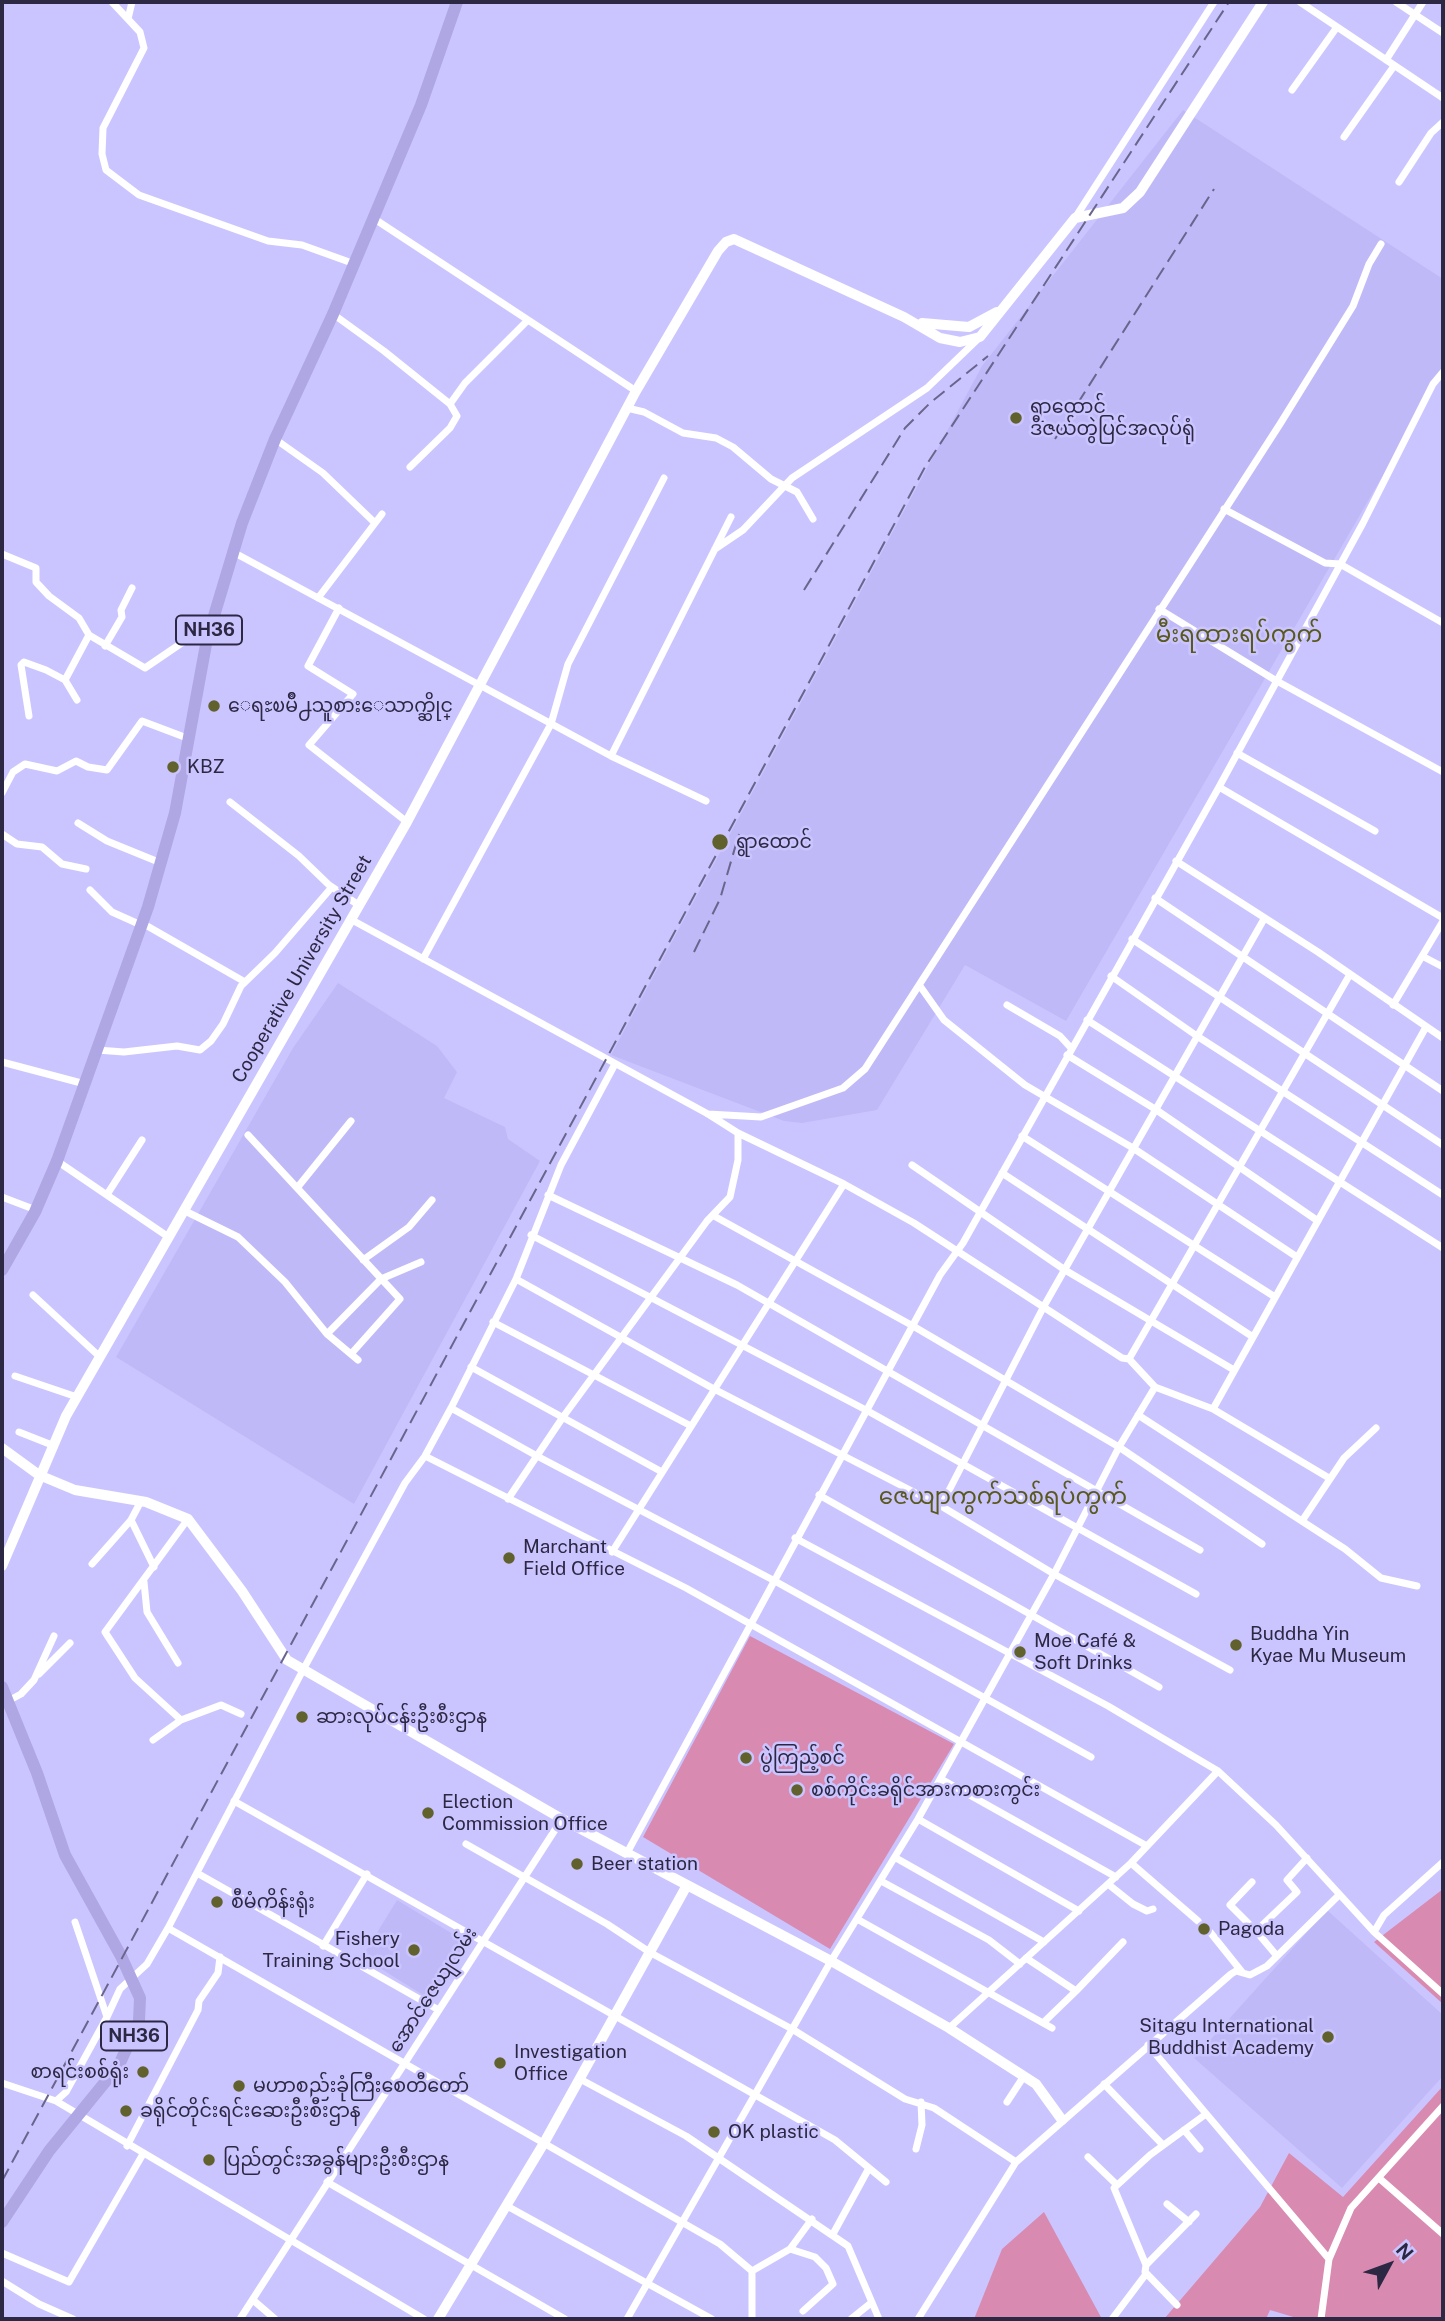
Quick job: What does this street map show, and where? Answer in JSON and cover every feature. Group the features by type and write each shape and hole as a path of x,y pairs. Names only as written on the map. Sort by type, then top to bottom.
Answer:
{"highway":[{"name":"NH36","path":"2,1270 36,1210 57,1161 142,924 175,813 206,642 232,551 275,439 333,314 352,263 421,105 457,2"},
{"name":"NH36","path":"2,1687 5,1704 27,1750 65,1855 132,1978 140,1998 139,2021 119,2065 49,2151 2,2222"}],"street":[{"path":"112,2 141,32 144,48 103,128 102,154 106,170 139,195 268,242 302,245 352,263"},
{"path":"128,19 132,2"},
{"path":"715,549 743,530 784,485 927,388 980,337 1075,218 1213,2"},
{"path":"1075,218 1123,208 1140,192 1263,2"},
{"path":"1300,2 1443,98"},
{"path":"1396,2 1443,33"},
{"path":"1386,60 1423,2"},
{"path":"1292,90 1337,26"},
{"path":"1344,137 1394,66"},
{"path":"1399,182 1431,133 1443,122"},
{"path":"372,218 636,391"},
{"name":"Cooperative University Street","path":"2,1566 52,1445 77,1397 407,822 636,391 718,251 726,242 734,239 904,317"},
{"path":"708,1114 761,1117 843,1088 865,1069 1353,306 1368,264 1381,244"},
{"path":"904,317 931,326 969,327 1001,310"},
{"path":"333,314 450,404 457,416 456,423 410,467"},
{"path":"904,317 950,341 960,342 980,337"},
{"path":"450,404 465,383 528,320"},
{"path":"627,1853 888,1369 940,1275 981,1211 1219,787 1340,564 1433,384 1443,372"},
{"path":"627,408 644,412 683,433 716,438 742,453 771,479 797,492 813,519"},
{"path":"275,439 323,473 375,523"},
{"path":"423,959 551,724 573,652 652,508 664,478"},
{"path":"1224,509 1325,563 1340,564 1443,623"},
{"path":"318,598 382,514"},
{"path":"611,756 731,517"},
{"path":"232,551 611,756 706,801"},
{"path":"2,554 36,568 36,582 48,596 79,618 89,635 145,668 192,636 206,642"},
{"path":"105,646 122,617 121,610 132,588"},
{"path":"339,608 308,666 353,694 309,745 407,822"},
{"path":"1159,608 1275,680 1443,772"},
{"path":"65,680 89,635"},
{"path":"29,716 21,665 24,662 65,680 77,700"},
{"path":"2,793 13,772 25,764 57,771 76,761 88,767 107,770 142,721 187,738"},
{"path":"1237,753 1376,831"},
{"path":"1219,787 1443,920 1393,1005"},
{"path":"230,802 299,856 332,887 360,906"},
{"path":"78,823 107,841 161,863"},
{"path":"2,834 17,844 42,847 62,864 86,869"},
{"path":"1176,861 1318,952 1349,976 1443,1038"},
{"path":"97,1051 124,1052 177,1046 200,1050 212,1041 245,982 332,887"},
{"path":"90,890 112,912 142,924 245,982"},
{"path":"1155,898 1443,1091"},
{"path":"941,1506 1044,1307 1264,919"},
{"path":"352,920 708,1114 738,1133 844,1184 957,1249 1122,1358 1129,1359 1155,1387 1213,1409 1329,1478"},
{"path":"1132,939 1443,1145"},
{"path":"1422,956 1443,967"},
{"path":"1111,976 1197,1036 1443,1195"},
{"path":"1129,1359 1349,976"},
{"path":"920,986 933,1009 968,1041 1025,1085 1133,1148 1297,1257"},
{"path":"1007,1005 1060,1036 1069,1052 1318,1221"},
{"path":"1087,1020 1175,1074 1259,1133 1443,1248"},
{"path":"1213,1409 1426,1027"},
{"path":"2,1062 85,1084"},
{"path":"56,2101 66,2092 120,1989 147,1964 168,1928 303,1670 405,1483 425,1456 451,1408 516,1279 548,1195 615,1064"},
{"path":"297,1188 351,1121"},
{"path":"509,1499 563,1417 680,1259 730,1197 738,1160 738,1133"},
{"path":"184,1210 238,1237 285,1282 327,1334 355,1357 400,1300 248,1135"},
{"path":"1022,1136 1275,1297"},
{"path":"108,1193 142,1140"},
{"path":"57,1161 108,1193 167,1236"},
{"path":"912,1164 1065,1269 1234,1370"},
{"path":"1002,1173 1253,1337"},
{"path":"611,1552 844,1184"},
{"path":"548,1195 611,1223 769,1303 984,1423 1200,1550"},
{"path":"2,1197 36,1210"},
{"path":"363,1260 409,1227 432,1200"},
{"path":"714,1216 913,1326 1119,1447 1262,1544"},
{"path":"531,1235 741,1348 866,1410 1196,1594"},
{"path":"327,1334 382,1279 421,1262"},
{"path":"516,1279 714,1389 941,1506 1054,1574 1230,1670"},
{"path":"33,1295 100,1357"},
{"path":"493,1322 691,1426"},
{"path":"471,1367 662,1472"},
{"path":"15,1376 77,1397"},
{"path":"627,2319 831,1961 896,1858 941,1779 1054,1574 1119,1447 1155,1387"},
{"path":"451,1408 537,1457 773,1580 1091,1757"},
{"path":"1139,1415 1345,1549 1381,1578 1417,1586"},
{"path":"1302,1521 1344,1458 1376,1428"},
{"path":"19,1432 52,1445"},
{"path":"2,1448 39,1475 75,1490 141,1501 188,1519 242,1591 284,1658 562,1819 686,1887 831,1961 948,2028 1036,2084 1062,2120"},
{"path":"425,1456 686,1588 748,1625 962,1740 1147,1846"},
{"path":"820,1495 1159,1687"},
{"path":"92,1564 131,1520 141,1501"},
{"path":"181,1720 135,1678 106,1634 106,1629 188,1519"},
{"path":"131,1520 154,1567"},
{"path":"795,1538 1161,1736 1218,1771 1307,1858 1374,1932 1443,1994"},
{"path":"144,1581 147,1612 178,1662"},
{"path":"34,1680 54,1636"},
{"path":"5,1704 21,1694 70,1643"},
{"path":"153,1740 181,1720 221,1705 241,1714"},
{"path":"948,2028 1131,1863 1218,1771"},
{"path":"941,1779 1116,1877"},
{"path":"234,1801 367,1874 483,1944 553,1979 835,2140 886,2182"},
{"name":"အောင်ဇေယျလမ်း","path":"240,2319 437,2009 483,1944 562,1819"},
{"path":"918,1819 1079,1911"},
{"path":"466,1844 607,1924 651,1953 792,2029 905,2099 921,2102 1016,2162"},
{"path":"896,1858 1044,1942"},
{"path":"1256,1931 1297,1892 1287,1880 1307,1858"},
{"path":"1374,1932 1384,1915 1443,1861"},
{"path":"1131,1863 1198,1922"},
{"path":"197,1873 437,2009"},
{"path":"323,1946 367,1874"},
{"path":"881,1881 1076,1991"},
{"path":"1252,1882 1230,1905 1277,1956"},
{"path":"1108,1884 1133,1904 1147,1911 1153,1909"},
{"path":"438,2319 544,2143 686,1887"},
{"path":"1210,1932 1242,1972 1250,1975 1267,1966 1339,1895"},
{"path":"857,1919 1052,2028"},
{"path":"75,1922 107,2017"},
{"path":"168,1928 405,2061 720,2244 752,2271 752,2319"},
{"path":"1044,2022 1122,1942"},
{"path":"127,2146 198,2010 199,2001 218,1973 219,1957"},
{"path":"918,2319 1016,2162 1231,1974 1242,1972"},
{"path":"1148,2045 1328,2259"},
{"path":"1007,2102 1024,2076"},
{"path":"580,2079 634,2106 718,2156 848,2246 878,2319"},
{"path":"2,2082 56,2101 127,2146 290,2238 424,2319"},
{"path":"1104,2084 1163,2145"},
{"path":"916,2148 922,2125 921,2102"},
{"path":"1321,2319 1328,2259 1351,2208 1443,2106"},
{"path":"1112,2319 1146,2274 1146,2264 1115,2190 1116,2184 1206,2114"},
{"path":"1184,2130 1200,2149"},
{"path":"2,2253 69,2282 143,2154"},
{"path":"1088,2157 1116,2184"},
{"path":"832,2234 869,2168"},
{"path":"1379,2178 1443,2234"},
{"path":"327,2182 565,2319"},
{"path":"1167,2204 1189,2222"},
{"path":"507,2206 712,2319"},
{"path":"1146,2264 1196,2214"},
{"path":"752,2271 790,2249 812,2219"},
{"path":"790,2249 815,2257 833,2280 831,2287 803,2311"},
{"path":"1146,2274 1177,2305"},
{"path":"2,2281 39,2304 73,2319"},
{"path":"253,2300 275,2319"},
{"path":"851,2319 872,2303"}],"shaded area":[{"name":"ရွာထောင် ဒီဇယ်တွဲပြင်အလုပ်ရုံ","path":"1183,110 1443,279 1443,372 1066,1021 965,965 877,1110 802,1123 784,1121 611,1055 982,366"},
{"path":"338,983 437,1046 457,1072 444,1098 505,1127 508,1139 540,1161 354,1504 116,1357 293,1048"},
{"name":"စစ်ကိုင်းခရိုင်အားကစားကွင်း","path":"750,1636 954,1744 830,1949 643,1837"},
{"path":"1443,1889 1443,2004 1374,1942"},
{"name":"Fishery Training School","path":"397,1900 466,1942 431,2000 362,1957"},
{"name":"Sitagu International Buddhist Academy","path":"1327,1910 1443,2015 1443,2076 1342,2188 1194,2058"},
{"path":"1443,2086 1443,2319 1300,2319 1270,2310 1266,2319 1164,2319 1260,2207 1289,2153 1343,2197"},
{"path":"1044,2212 1102,2319 974,2319 1002,2249"}],"railway":[{"path":"2,2181 925,467 1229,2"},
{"path":"1055,439 1214,189"},
{"path":"804,590 905,428 930,403 988,356"},
{"path":"694,952 720,899 739,834"}],"place":[{"name":"ရွာထောင် ဒီဇယ်တွဲပြင်အလုပ်ရုံ","path":"1016,418"},
{"name":"ေရႊၿမိဳ႕သူစားေသာက္ဆိုင္","path":"214,706"},
{"name":"KBZ","path":"173,767"},
{"name":"ရွာထောင်","path":"720,842"},
{"name":"Marchant Field Office","path":"509,1558"},
{"name":"Buddha Yin Kyae Mu Museum","path":"1236,1645"},
{"name":"Moe Café & Soft Drinks","path":"1020,1652"},
{"name":"ဆားလုပ်ငန်းဦးစီးဌာန","path":"302,1717"},
{"name":"ပွဲကြည့်စင်","path":"746,1758"},
{"name":"စစ်ကိုင်းခရိုင်အားကစားကွင်း","path":"797,1790"},
{"name":"Election Commission Office","path":"428,1813"},
{"name":"Beer station","path":"577,1864"},
{"name":"စီမံကိန်းရုံး‌","path":"217,1902"},
{"name":"Pagoda","path":"1204,1929"},
{"name":"Fishery Training School","path":"414,1950"},
{"name":"Sitagu International Buddhist Academy","path":"1328,2037"},
{"name":"Investigation Office","path":"500,2063"},
{"name":"စာရင်းစစ်ရုံး","path":"143,2072"},
{"name":"မဟာစည်းခုံကြီးစေတီတော်","path":"239,2086"},
{"name":"ခရိုင်တိုင်းရင်းဆေးဦးစီးဌာန","path":"126,2111"},
{"name":"OK plastic","path":"714,2132"},
{"name":"ပြည်တွင်းအခွန်များဦးစီးဌာန","path":"209,2160"}],"district":[{"name":"မီးရထားရပ်ကွက်","path":"1239,635"},
{"name":"ဇေယျာကွက်သစ်ရပ်ကွက်","path":"1003,1497"}]}
